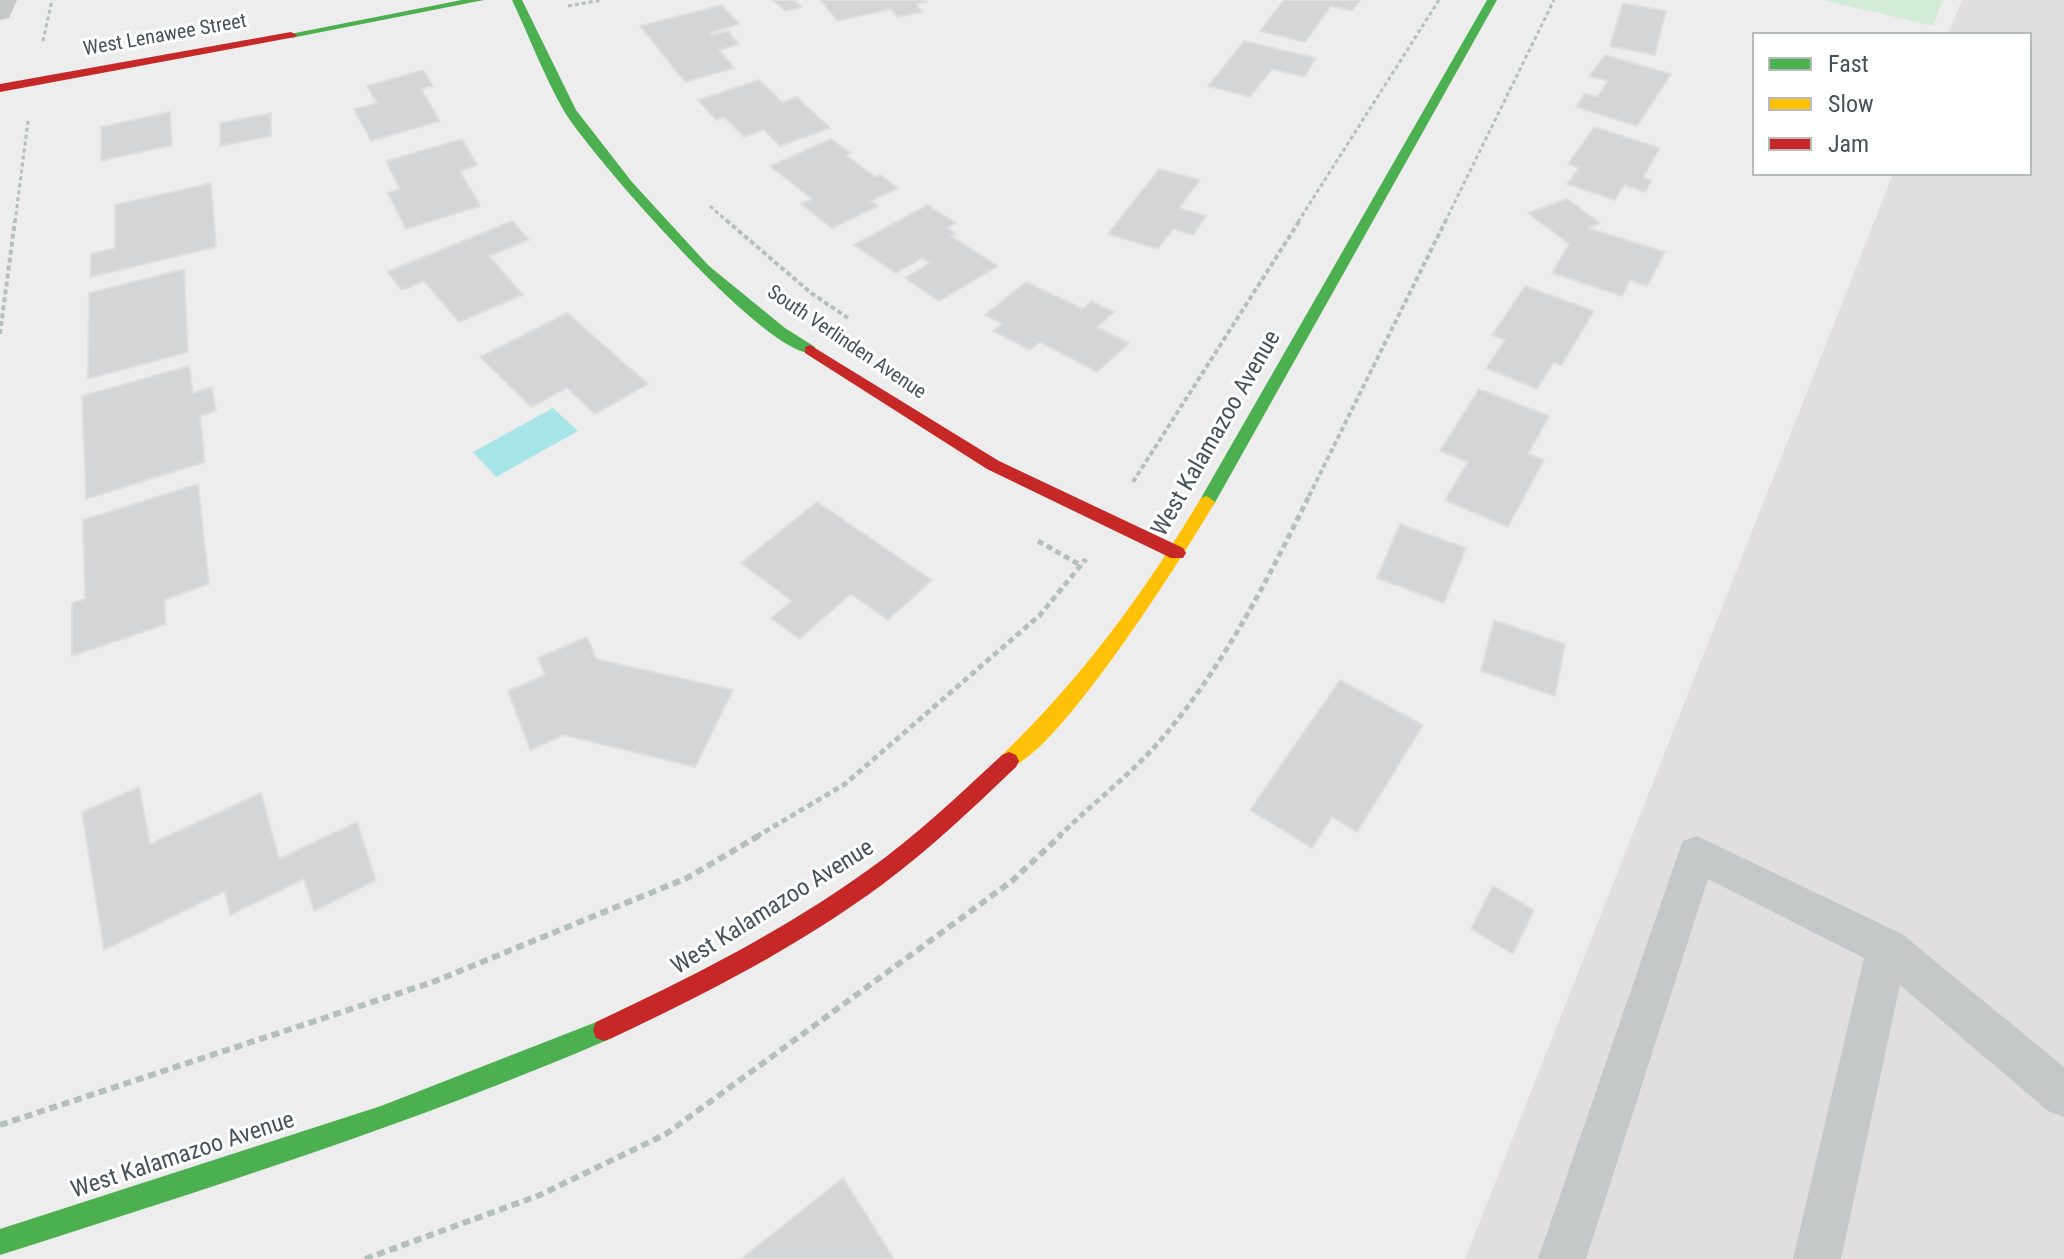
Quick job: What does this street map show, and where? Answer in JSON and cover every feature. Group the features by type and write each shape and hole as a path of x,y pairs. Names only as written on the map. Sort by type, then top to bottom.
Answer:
{"street":[{"path":"0,12 4,0"},
{"name":"West Lenawee Street","path":"0,88 479,0"},
{"name":"South Verlinden Avenue","path":"517,0 570,111 627,185 704,269 780,331 993,465 1177,553"},
{"name":"West Kalamazoo Avenue","path":"0,1242 442,1096 687,991 858,889 956,812 1040,733 1110,653 1177,553 1492,0"}],"lane":[{"path":"1562,1259 1697,854 1887,948 2064,1095"},
{"path":"1817,1259 1887,948"}],"path":[{"path":"0,334 34,82 52,0"},
{"path":"564,0 572,18"},
{"path":"0,1125 433,982 687,878 845,784 1040,615 1082,566 1439,0"},
{"path":"704,202 811,293 851,320"}],"shaded area":[{"path":"1962,0 2064,0 2064,1259 1465,1259 1892,176 2032,176 2032,32 1949,32"}],"green space":[{"path":"1823,0 1943,0 1933,26"}],"water":[{"path":"553,408 578,431 496,477 473,452"}],"building":[{"path":"773,0 794,0 802,7 785,11"},
{"path":"821,0 927,2 916,4 922,12 897,17 891,9 837,21"},
{"path":"1284,0 1360,0 1352,11 1331,6 1305,42 1260,31"},
{"path":"1623,3 1666,11 1655,55 1610,46"},
{"path":"722,5 739,24 710,33 728,31 739,44 719,50 734,68 685,82 640,26"},
{"path":"1244,41 1316,58 1304,77 1272,69 1250,97 1208,86"},
{"path":"1605,55 1671,74 1637,126 1576,107 1585,93 1597,97 1608,81 1589,76"},
{"path":"423,70 433,86 421,89 440,121 371,141 354,109 377,103 367,86"},
{"path":"759,80 782,102 797,97 830,128 780,146 764,130 744,137 724,117 716,120 698,100"},
{"path":"170,112 172,145 101,161 101,127"},
{"path":"271,113 271,136 220,146 220,123"},
{"path":"1594,127 1660,148 1643,177 1652,180 1645,192 1624,185 1615,200 1567,184 1579,168 1568,164"},
{"path":"462,139 477,165 460,171 480,206 406,229 388,193 400,189 386,161"},
{"path":"831,139 851,153 846,155 875,177 880,175 898,188 871,201 878,206 832,228 801,204 812,199 770,166"},
{"path":"1159,169 1200,180 1179,208 1206,216 1193,235 1173,229 1158,249 1108,234"},
{"path":"211,183 216,247 90,277 91,254 115,248 115,205"},
{"path":"1567,199 1600,223 1588,228 1665,252 1647,286 1630,280 1622,296 1552,273 1569,244 1528,213"},
{"path":"927,205 956,223 947,228 956,234 951,236 998,266 939,301 905,278 930,263 922,258 896,273 854,245"},
{"path":"512,221 529,240 489,256 523,295 459,322 424,281 402,290 387,272"},
{"path":"184,269 188,352 88,379 89,293"},
{"path":"1026,282 1083,309 1091,301 1114,312 1097,327 1129,343 1097,372 1040,342 1030,350 993,331 1002,324 985,315"},
{"path":"1525,286 1594,311 1561,366 1554,362 1537,389 1486,368 1505,340 1492,335"},
{"path":"567,313 648,384 595,414 567,388 531,407 480,357"},
{"path":"189,366 193,393 212,387 216,411 200,416 205,462 86,499 82,396"},
{"path":"1479,389 1549,416 1528,454 1544,460 1508,527 1445,500 1468,462 1440,451"},
{"path":"198,484 209,584 164,600 166,624 72,656 72,603 85,599 83,520"},
{"path":"817,502 932,580 888,620 851,594 799,639 771,618 792,601 741,563"},
{"path":"1400,524 1466,548 1444,603 1377,578"},
{"path":"1494,620 1565,644 1555,696 1481,671"},
{"path":"587,637 596,659 733,690 695,767 564,735 530,750 508,691 545,675 538,658"},
{"path":"1340,680 1423,725 1357,832 1332,817 1312,848 1250,810"},
{"path":"139,787 150,844 261,793 279,859 357,822 376,880 314,911 304,879 230,915 225,891 104,950 82,812"},
{"path":"1493,886 1534,910 1513,954 1471,929"},
{"path":"843,1178 894,1259 741,1259"}],"traffic: fast":[{"path":"291,35 479,0"},
{"path":"517,0 570,111 627,185 704,269 780,331 810,350"},
{"path":"1207,502 1492,0"},
{"path":"0,1242 381,1118 456,1091 604,1030"}],"traffic: slow":[{"path":"1009,761 1067,702 1118,639 1207,502"}],"traffic: jam":[{"path":"0,88 291,35"},
{"path":"810,350 993,465 1177,553"},
{"path":"604,1030 674,997 811,921 893,864 1009,761"}]}
